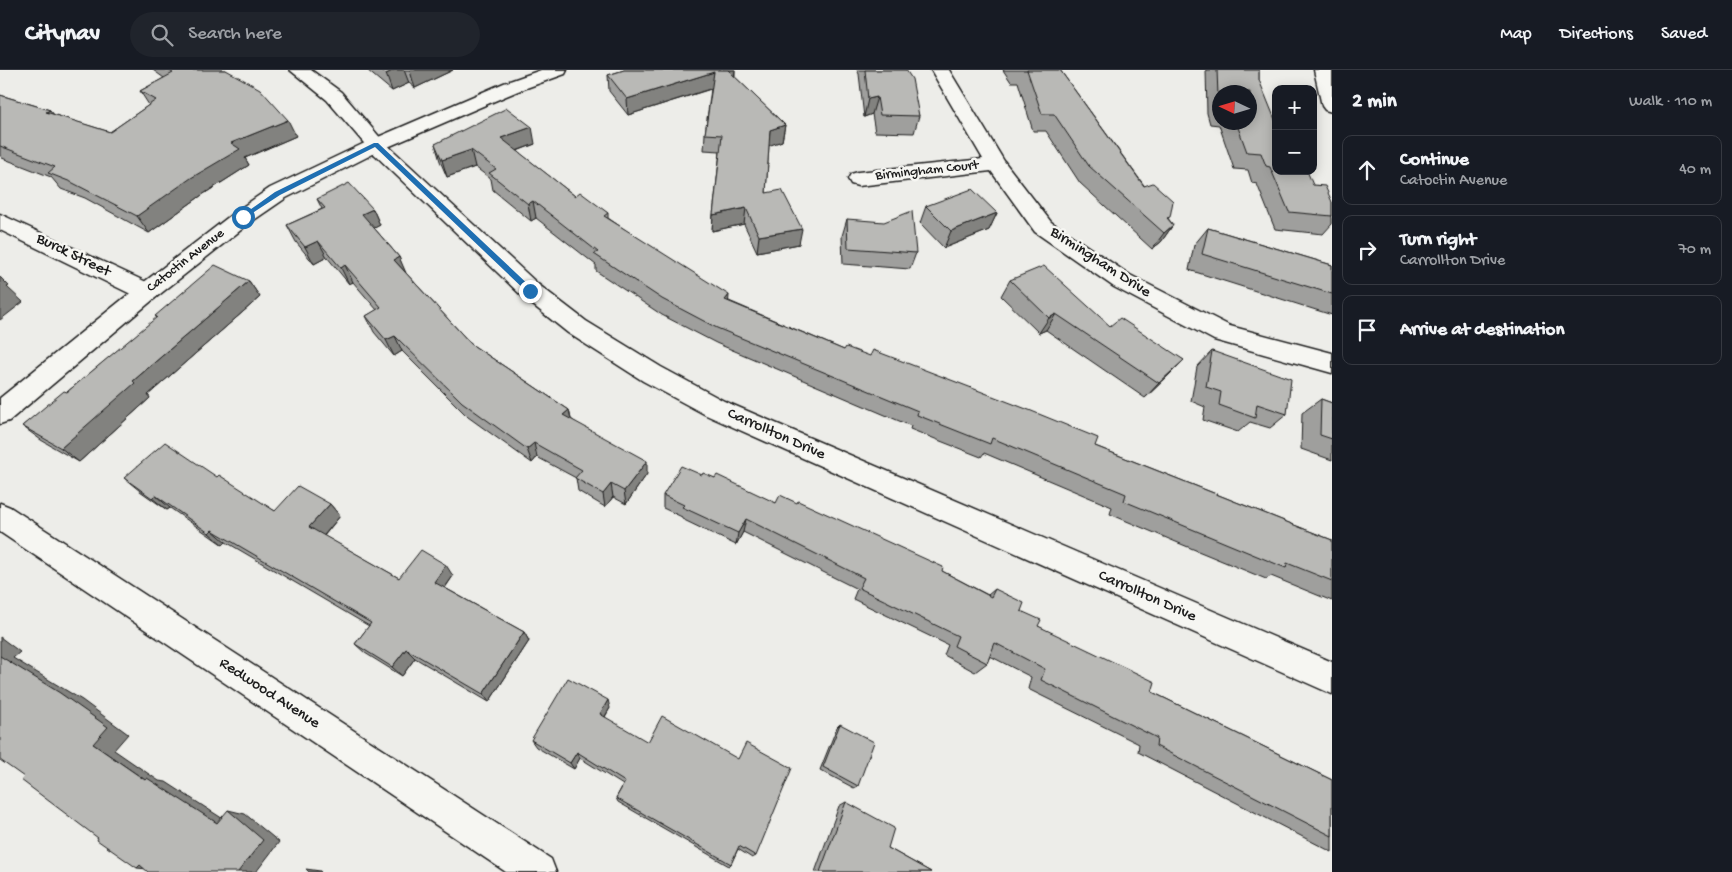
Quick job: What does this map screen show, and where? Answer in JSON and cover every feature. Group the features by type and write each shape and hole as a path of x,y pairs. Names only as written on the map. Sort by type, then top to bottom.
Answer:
{"street":[{"name":"Carrollton Drive","path":"299,70 334,96 376,145 530,291 577,328 652,374 715,408 1332,678"},
{"name":"Catoctin Avenue","path":"0,412 147,292 243,217 278,193 376,145 510,87 558,70"},
{"name":"Birmingham Drive","path":"940,70 996,164 1043,226 1122,281 1224,334 1332,363"},
{"path":"1323,70 1332,106"},
{"name":"Birmingham Court","path":"858,179 996,164"},
{"name":"Burck Street","path":"0,221 147,292"},
{"name":"Redwood Avenue","path":"0,516 538,872"}],"building":[{"path":"168,70 226,70 260,89 288,120 231,143 240,149 191,178 137,216 71,182 48,173 55,167 0,146 0,95 50,110 46,112 110,132 156,100 140,91 173,73"},
{"path":"382,70 394,70 386,74"},
{"path":"624,70 728,70 785,125 770,130 766,193 782,190 802,229 759,236 746,208 713,215 722,135 705,134 714,72 627,99 608,75"},
{"path":"865,70 906,70 912,79 919,116 880,115 877,97 868,99"},
{"path":"1027,70 1060,70 1144,186 1153,183 1173,201 1170,217 1167,218 1173,225 1164,233 1089,166 1054,114 1042,114"},
{"path":"1217,70 1259,70 1259,80 1272,112 1272,172 1270,167 1266,166 1261,153 1247,152 1239,130 1257,130 1257,85 1218,85"},
{"path":"507,108 532,127 501,138 575,196 580,192 608,213 604,216 729,295 725,300 844,350 846,347 870,356 873,350 1029,410 1098,438 1095,446 1332,540 1332,581 1287,563 1286,568 1124,501 1126,494 992,438 990,444 917,415 918,411 717,328 662,299 594,254 598,252 533,201 528,204 489,173 496,169 471,150 442,160 435,144"},
{"path":"1273,175 1309,175 1313,185 1325,186 1332,202 1332,216 1289,212"},
{"path":"349,183 373,209 362,214 399,257 394,260 471,344 569,410 563,415 647,461 624,491 611,484 603,494 575,478 582,470 534,443 527,449 462,402 395,336 386,340 366,316 381,307 345,265 341,268 318,241 305,247 287,225 325,208 317,199"},
{"path":"972,189 997,213 951,231 926,206"},
{"path":"912,211 916,253 848,248 847,219 884,222"},
{"path":"1208,228 1332,265 1332,294 1202,254"},
{"path":"215,265 249,281 133,381 135,383 61,448 22,426 64,391 67,392 157,317 155,316"},
{"path":"1044,266 1110,326 1120,318 1184,360 1159,383 1056,314 1049,318 1010,280"},
{"path":"1212,351 1291,379 1287,414 1257,404 1255,418 1219,405 1221,392 1206,387"},
{"path":"1321,399 1332,403 1332,439 1320,435"},
{"path":"165,442 217,477 219,475 275,511 298,486 330,504 309,527 399,578 421,550 446,565 434,582 524,632 483,694 406,649 392,667 355,644 371,623 212,530 209,533 155,495 152,498 124,478"},
{"path":"681,466 702,475 703,473 715,478 717,475 776,503 780,495 797,503 798,501 943,567 942,571 991,597 995,589 1024,603 1021,611 1041,620 1038,626 1155,682 1152,692 1332,780 1332,836 1156,746 1157,738 1041,680 1045,669 995,643 987,663 954,646 958,636 859,588 864,578 746,519 738,533 682,507 684,505 663,495"},
{"path":"0,656 60,693 108,727 93,744 145,780 147,778 217,823 228,810 263,840 238,872 148,872 140,865 137,868 97,840 98,838 21,780 24,777 0,760"},
{"path":"568,678 608,700 600,714 648,742 662,716 738,759 746,743 792,768 756,856 739,846 731,864 616,798 625,782 577,752 570,763 531,740"},
{"path":"840,724 874,742 858,786 823,767"},
{"path":"846,802 894,828 888,848 931,872 820,872"}],"route":[{"path":"243,217 278,193 376,145 530,291"}]}
